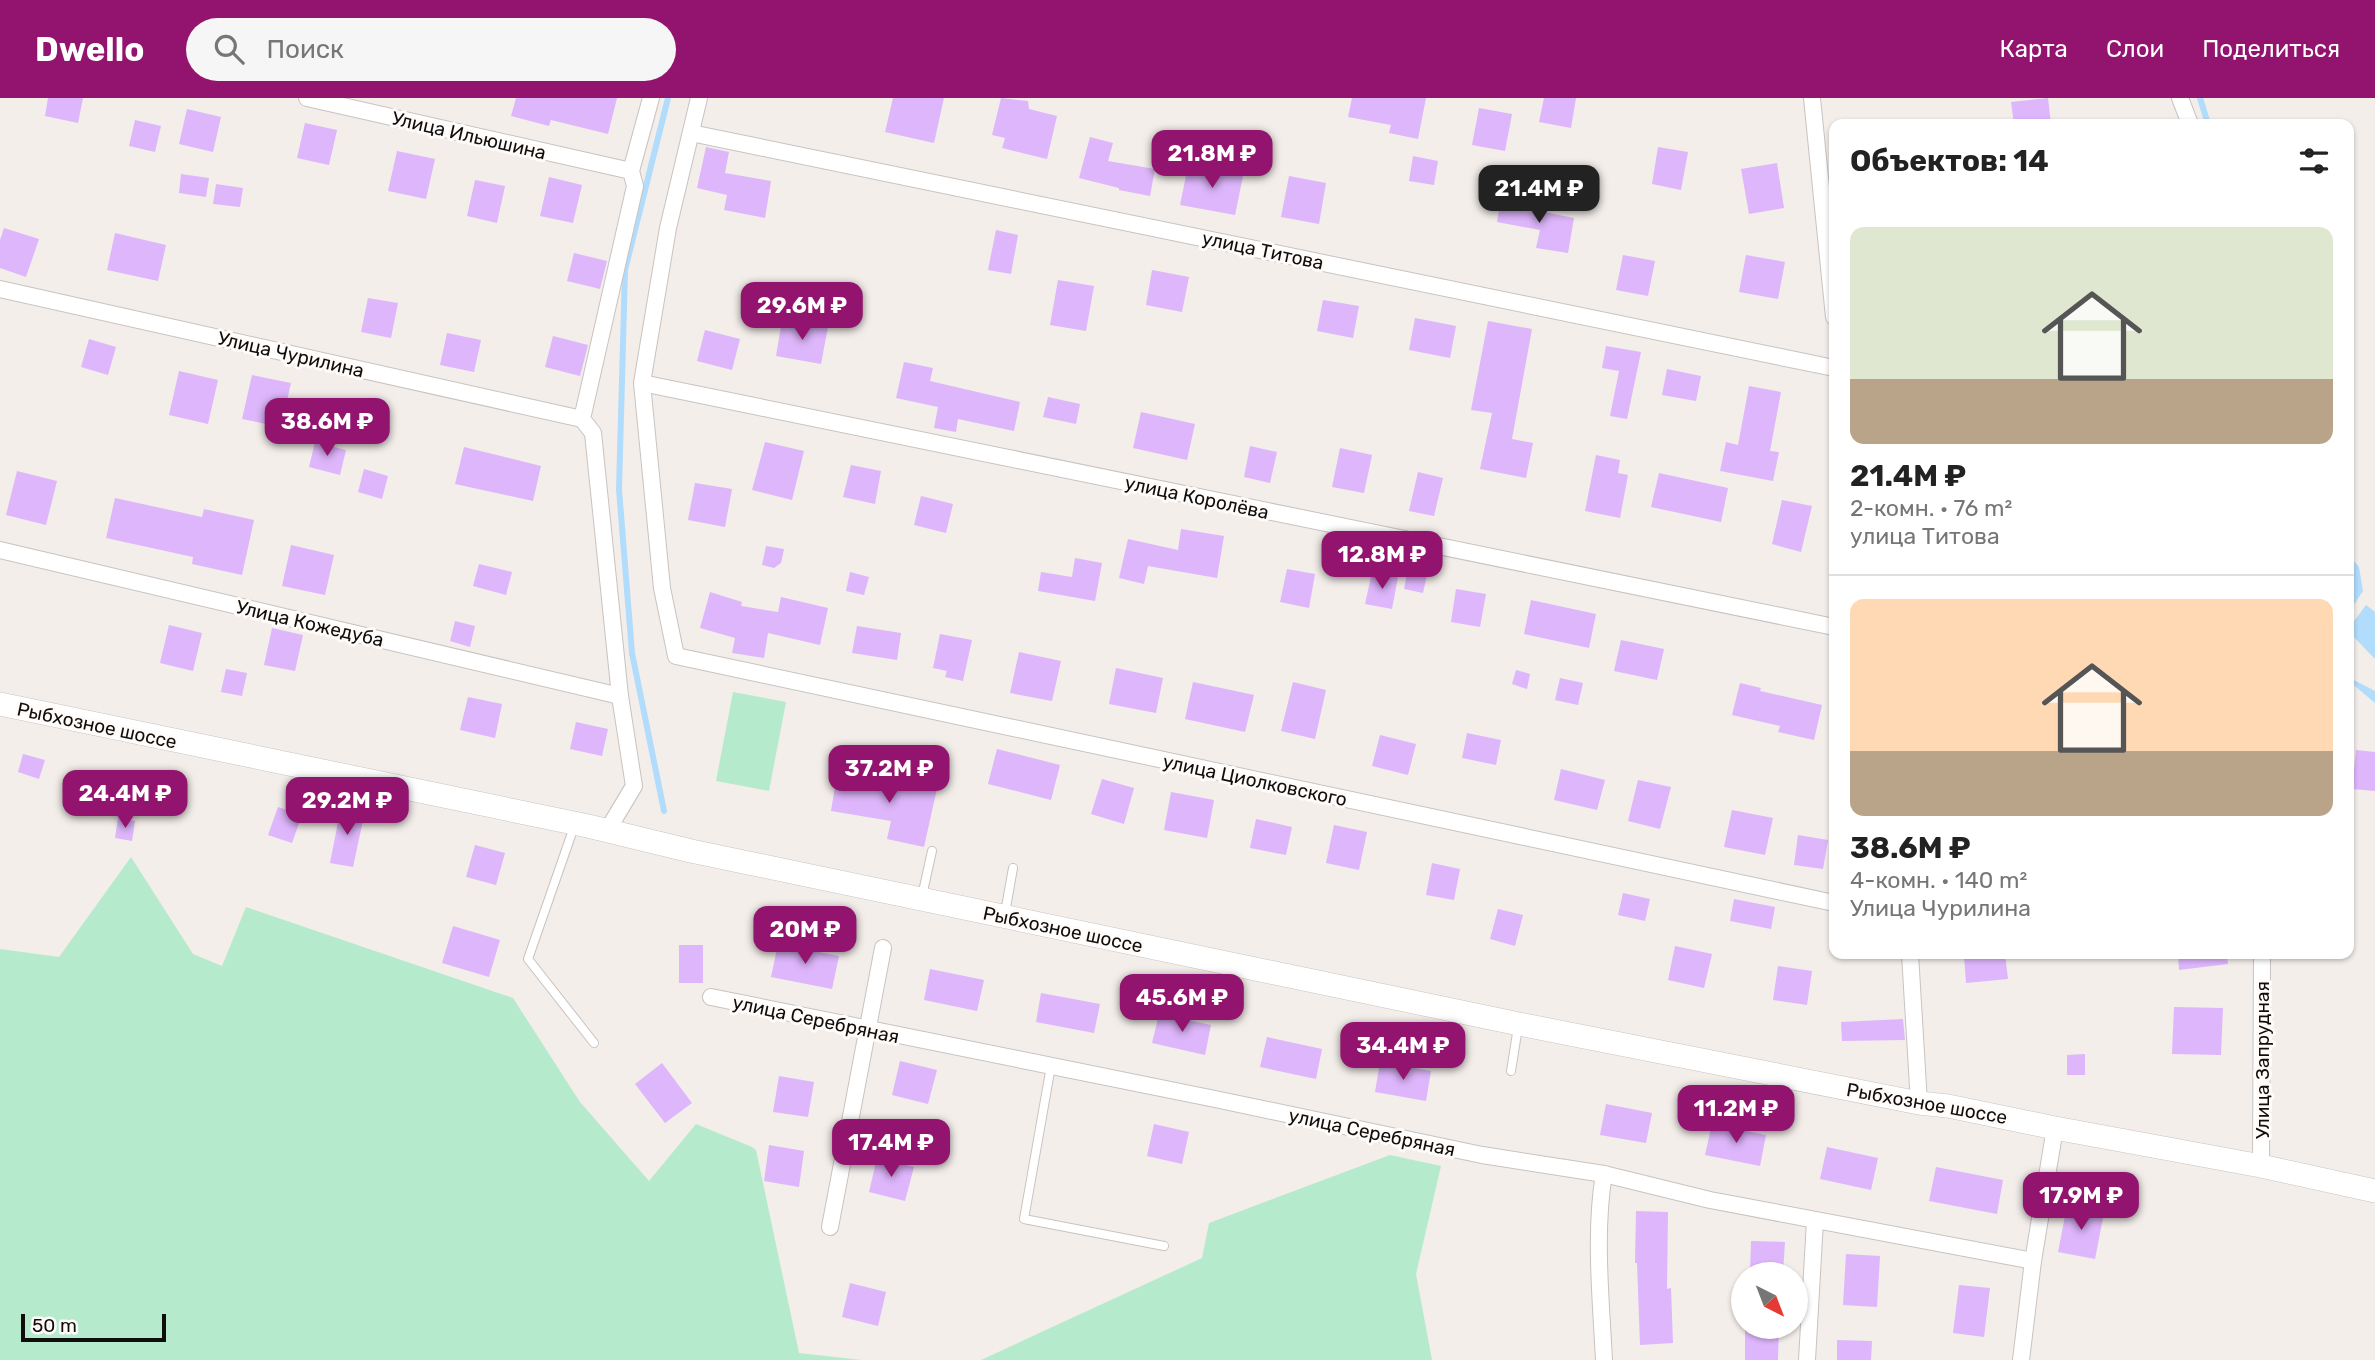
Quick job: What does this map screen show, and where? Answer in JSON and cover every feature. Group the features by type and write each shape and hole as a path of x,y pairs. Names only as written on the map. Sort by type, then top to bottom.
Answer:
{"street":[{"name":"Улица Ильюшина","path":"307,98 631,172"},
{"path":"607,831 634,786 620,696 593,433 582,419 635,186 631,172 651,98"},
{"path":"642,383 668,228 699,98"},
{"path":"2180,98 2188,119"},
{"path":"1809,99 1829,273"},
{"name":"улица Титова","path":"691,133 1829,367"},
{"name":"Улица Чурилина","path":"0,289 582,419"},
{"name":"улица Королёва","path":"642,383 1829,626"},
{"name":"улица Циолковского","path":"642,383 662,588 676,656 1829,902"},
{"name":"Улица Кожедуба","path":"0,550 620,696"},
{"name":"Рыбхозное шоссе","path":"0,704 1519,1024 2261,1166 2375,1191"},
{"path":"830,1227 883,948"},
{"path":"1910,959 1919,1102"},
{"name":"Улица Запрудная","path":"2261,1166 2262,959"},
{"name":"улица Серебряная","path":"711,997 1482,1155 1604,1174 1710,1200 2033,1261"},
{"path":"2021,1360 2033,1261 2055,1128"},
{"path":"1604,1174 1601,1207 1604,1360"},
{"path":"1807,1360 1815,1221"}],"lane":[{"path":"575,824 528,959 594,1043"},
{"path":"921,899 932,851"},
{"path":"1004,917 1013,868"},
{"path":"1511,1071 1519,1024"},
{"path":"1051,1066 1024,1219 1164,1246"}],"green space":[{"path":"733,692 786,702 769,791 716,781"},
{"path":"131,857 193,954 222,966 246,907 513,998 580,1102 649,1181 696,1124 752,1147 756,1150 799,1353 862,1360 0,1360 0,949 59,957"},
{"path":"1390,1155 1441,1166 1416,1274 1432,1360 981,1360 1202,1258 1209,1223"}],"water":[{"path":"2354,561 2359,567 2363,591 2354,604"},
{"path":"2366,605 2375,612 2375,659 2354,637 2354,621"},
{"path":"2354,680 2375,691 2375,703 2354,685"}],"building":[{"path":"48,98 83,98 78,123 45,116"},
{"path":"516,98 617,98 608,134 551,120 549,126 511,116"},
{"path":"893,98 944,98 934,143 885,132"},
{"path":"1001,98 1028,101 1029,109 1057,116 1047,159 1002,148 1005,138 992,135"},
{"path":"1352,98 1426,98 1418,139 1389,133 1391,125 1348,117"},
{"path":"1544,98 1576,98 1571,128 1539,122"},
{"path":"2048,98 2050,119 2013,119 2011,102"},
{"path":"1479,108 1512,114 1505,151 1472,145"},
{"path":"187,109 221,117 213,152 179,144"},
{"path":"135,120 161,126 155,152 129,146"},
{"path":"305,123 337,130 329,165 297,158"},
{"path":"1090,137 1113,143 1108,161 1155,169 1150,196 1079,178"},
{"path":"706,147 729,152 725,173 771,181 765,218 724,210 727,195 697,188"},
{"path":"1658,147 1688,152 1681,190 1652,184"},
{"path":"397,151 435,159 426,199 388,191"},
{"path":"1413,156 1438,161 1434,185 1409,181"},
{"path":"1777,163 1784,208 1749,214 1741,169"},
{"path":"1188,166 1243,176 1235,215 1180,205"},
{"path":"181,174 209,178 206,197 179,193"},
{"path":"1289,176 1326,183 1319,224 1281,217"},
{"path":"549,177 582,185 573,223 540,216"},
{"path":"475,180 505,186 497,223 467,216"},
{"path":"216,184 243,188 240,207 213,204"},
{"path":"1501,198 1525,202 1524,208 1574,218 1568,253 1536,248 1540,230 1497,222"},
{"path":"4,228 39,239 26,277 0,268 0,240"},
{"path":"996,230 1018,235 1011,274 988,270"},
{"path":"115,233 166,245 158,281 107,270"},
{"path":"574,253 607,261 600,289 567,281"},
{"path":"1623,255 1655,261 1648,296 1616,290"},
{"path":"1746,255 1785,262 1778,299 1739,292"},
{"path":"1152,270 1189,277 1182,312 1146,305"},
{"path":"1058,280 1094,286 1086,331 1050,325"},
{"path":"368,298 398,303 391,338 361,332"},
{"path":"1323,300 1359,306 1353,338 1317,331"},
{"path":"1415,318 1456,326 1450,358 1409,350"},
{"path":"782,320 828,327 821,364 776,356"},
{"path":"1488,321 1532,329 1512,439 1533,443 1526,478 1480,469 1492,413 1471,410"},
{"path":"705,330 740,339 732,370 697,361"},
{"path":"447,333 481,340 474,372 440,365"},
{"path":"553,336 588,345 580,376 545,367"},
{"path":"89,339 116,347 108,375 81,367"},
{"path":"1606,346 1641,352 1627,419 1610,416 1619,371 1602,368"},
{"path":"904,362 933,368 930,381 1020,402 1014,431 958,419 956,432 934,428 938,407 896,398"},
{"path":"1667,369 1701,376 1696,401 1662,395"},
{"path":"179,371 218,380 208,424 169,415"},
{"path":"252,375 291,383 281,427 242,419"},
{"path":"1749,386 1781,392 1770,451 1779,452 1773,481 1720,471 1726,442 1738,445"},
{"path":"1048,397 1080,404 1076,424 1043,417"},
{"path":"1141,412 1195,424 1187,460 1133,448"},
{"path":"315,442 346,450 340,475 309,467"},
{"path":"765,442 804,451 792,500 752,490"},
{"path":"1250,446 1277,452 1270,483 1244,477"},
{"path":"464,447 541,466 533,501 455,484"},
{"path":"1340,448 1372,455 1364,493 1332,487"},
{"path":"1596,455 1620,460 1618,473 1628,475 1620,518 1585,511"},
{"path":"851,465 881,471 875,504 843,497"},
{"path":"364,469 388,476 382,499 358,492"},
{"path":"17,471 57,481 46,525 6,515"},
{"path":"1418,472 1443,478 1434,516 1409,511"},
{"path":"1659,473 1728,488 1721,522 1651,507"},
{"path":"695,483 732,489 725,527 688,520"},
{"path":"921,496 953,504 946,533 914,525"},
{"path":"115,498 202,517 204,509 254,520 242,575 192,564 193,557 106,538"},
{"path":"1782,500 1812,506 1801,552 1772,544"},
{"path":"1181,529 1224,536 1217,578 1148,566 1144,584 1119,578 1128,539 1178,550"},
{"path":"291,545 334,555 325,595 282,586"},
{"path":"766,546 784,549 781,563 774,568 762,565"},
{"path":"1410,557 1430,561 1423,593 1404,589"},
{"path":"1075,558 1102,563 1095,601 1038,591 1041,572 1072,577"},
{"path":"479,564 512,572 506,595 473,586"},
{"path":"1287,569 1315,574 1309,608 1280,602"},
{"path":"850,572 869,577 864,595 846,591"},
{"path":"1372,572 1398,577 1392,609 1365,604"},
{"path":"1456,589 1486,594 1480,627 1451,622"},
{"path":"710,592 742,602 741,606 778,612 781,597 828,608 820,645 768,633 764,658 732,653 735,638 700,628"},
{"path":"1531,600 1596,614 1589,648 1524,634"},
{"path":"455,621 475,626 470,647 450,641"},
{"path":"169,625 202,633 193,671 160,663"},
{"path":"857,626 901,633 897,660 852,653"},
{"path":"272,628 303,635 295,671 264,665"},
{"path":"940,634 972,640 963,681 945,677 947,671 933,668"},
{"path":"1621,640 1664,649 1657,680 1614,671"},
{"path":"1019,652 1061,661 1052,701 1010,693"},
{"path":"1116,668 1163,678 1156,713 1109,704"},
{"path":"226,669 247,673 242,696 221,692"},
{"path":"1516,670 1530,674 1527,689 1512,684"},
{"path":"1560,678 1583,683 1578,705 1555,700"},
{"path":"1193,682 1254,695 1245,732 1185,719"},
{"path":"1293,682 1326,690 1315,739 1281,731"},
{"path":"1740,683 1761,688 1760,691 1822,705 1814,740 1778,732 1780,726 1732,715"},
{"path":"468,697 502,704 495,738 460,730"},
{"path":"576,722 608,729 602,756 570,749"},
{"path":"1467,733 1501,740 1496,765 1462,758"},
{"path":"1380,735 1416,744 1408,775 1372,766"},
{"path":"997,749 1060,765 1051,800 988,784"},
{"path":"2356,750 2375,752 2375,791 2354,789"},
{"path":"23,754 45,760 39,779 18,772"},
{"path":"1561,769 1605,780 1597,810 1554,800"},
{"path":"837,774 899,785 901,776 938,784 924,847 887,839 891,821 831,811"},
{"path":"1102,779 1134,788 1124,824 1091,814"},
{"path":"1638,780 1671,787 1660,829 1628,821"},
{"path":"1171,792 1214,800 1207,838 1164,830"},
{"path":"278,807 302,815 292,843 268,835"},
{"path":"341,807 365,811 353,867 330,863"},
{"path":"1732,810 1773,818 1765,855 1724,847"},
{"path":"118,818 135,821 132,841 115,838"},
{"path":"1256,819 1292,827 1286,855 1250,848"},
{"path":"1334,825 1367,832 1359,870 1326,863"},
{"path":"1798,835 1828,840 1823,869 1794,865"},
{"path":"475,845 505,853 496,885 466,877"},
{"path":"1432,863 1460,869 1454,900 1426,895"},
{"path":"1623,893 1650,899 1645,921 1618,915"},
{"path":"1734,899 1775,907 1771,929 1730,921"},
{"path":"1498,909 1523,915 1515,946 1490,939"},
{"path":"453,926 500,940 489,977 442,963"},
{"path":"778,944 839,956 832,989 771,977"},
{"path":"679,945 703,945 703,983 679,983"},
{"path":"1675,946 1712,954 1704,988 1668,980"},
{"path":"1964,959 2006,959 2008,979 1966,983"},
{"path":"2178,959 2228,959 2228,964 2179,970"},
{"path":"1778,966 1812,971 1807,1005 1773,1000"},
{"path":"930,969 984,980 977,1011 924,1000"},
{"path":"1041,993 1100,1004 1094,1033 1036,1022"},
{"path":"2174,1007 2223,1008 2221,1055 2172,1054"},
{"path":"1159,1014 1211,1025 1205,1055 1152,1043"},
{"path":"1903,1019 1905,1040 1842,1041 1841,1022"},
{"path":"1267,1037 1322,1049 1316,1079 1260,1067"},
{"path":"2085,1054 2085,1075 2067,1075 2067,1055"},
{"path":"900,1061 937,1070 928,1104 892,1095"},
{"path":"1380,1062 1431,1071 1426,1101 1375,1092"},
{"path":"662,1063 692,1103 665,1123 635,1084"},
{"path":"779,1076 814,1082 808,1117 773,1112"},
{"path":"1606,1104 1652,1113 1646,1143 1600,1135"},
{"path":"1154,1124 1189,1132 1182,1164 1147,1156"},
{"path":"1712,1124 1766,1135 1760,1166 1705,1155"},
{"path":"769,1145 804,1151 799,1187 764,1181"},
{"path":"1827,1147 1878,1158 1871,1190 1820,1179"},
{"path":"877,1158 914,1167 905,1201 869,1192"},
{"path":"1936,1167 2003,1180 1997,1214 1929,1201"},
{"path":"2067,1206 2104,1213 2095,1259 2058,1252"},
{"path":"1636,1211 1668,1212 1667,1289 1671,1288 1673,1343 1640,1345 1635,1263"},
{"path":"1751,1241 1785,1242 1784,1262 1750,1262"},
{"path":"1846,1254 1880,1256 1877,1307 1843,1305"},
{"path":"850,1283 886,1292 878,1326 842,1317"},
{"path":"1959,1285 1990,1288 1984,1337 1953,1333"},
{"path":"1745,1339 1779,1339 1778,1360 1745,1360"},
{"path":"1837,1340 1872,1341 1871,1360 1837,1360"}],"waterway":[{"path":"664,811 632,653 619,489 625,270 668,98"},
{"path":"2200,98 2206,119"}]}
